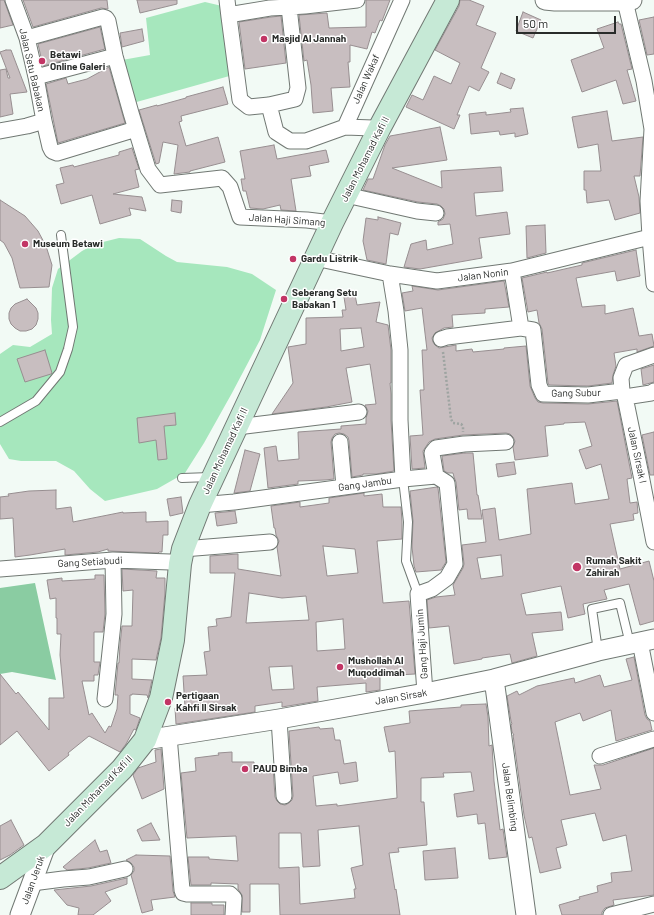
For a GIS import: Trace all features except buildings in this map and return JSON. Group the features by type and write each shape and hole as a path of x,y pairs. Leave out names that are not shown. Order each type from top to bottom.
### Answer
{"main road":[{"name":"Jalan Mohamad Kafi II","path":"0,878 46,845 122,769 145,740 161,698 173,640 182,557 200,505 315,258 320,222 346,195 376,128 448,0"}],"street":[{"name":"Jalan Setu Babakan","path":"0,131 44,121 27,38 13,0"},
{"path":"227,0 240,100 249,107 269,105 295,99 298,88 289,7"},
{"path":"230,17 234,14 270,8 305,6 357,0"},
{"name":"Jalan Wakaf","path":"348,127 402,0"},
{"path":"545,0 628,0 653,129 650,237 654,284"},
{"name":"Jalan Haji Simang","path":"27,38 104,17 108,21 115,56 148,169 160,185 222,178 230,187 240,217 320,222"},
{"path":"36,77 115,56"},
{"path":"269,105 276,132 290,141 306,141 348,127 376,128"},
{"path":"44,121 50,147 52,151 57,153 136,129"},
{"path":"346,195 418,211 436,213"},
{"name":"Jalan Nonin","path":"315,258 390,274 436,281 512,271 650,237"},
{"path":"441,339 522,328 512,271"},
{"path":"390,274 400,350 400,420 403,479"},
{"name":"Gang Subur","path":"522,328 533,330 539,386 543,394 623,394"},
{"name":"Jalan Sirsak I","path":"654,356 626,364 621,378 623,394 648,474 654,539"},
{"path":"623,394 651,393 654,391"},
{"path":"236,426 359,412"},
{"path":"340,442 344,486"},
{"path":"418,594 432,589 447,578 455,564 447,483 436,476 432,453 436,448 464,444 506,442"},
{"name":"Gang Jambu","path":"200,505 234,502 344,486 436,476"},
{"name":"Gang Setiabudi","path":"0,569 113,560 170,562 182,557 270,542"},
{"path":"105,699 114,614 113,560"},
{"name":"Gang Haji Jumin","path":"418,594 425,693"},
{"path":"641,641 654,713"},
{"name":"Jalan Sirsak","path":"145,740 279,719 425,693 494,679 641,641"},
{"name":"Jalan Belimbing","path":"494,679 526,915"},
{"path":"279,719 284,796"},
{"path":"169,736 183,893 230,894 234,898 233,915"},
{"path":"600,756 654,739"},
{"name":"Jalan Jeruk","path":"20,915 46,845"},
{"path":"32,883 89,877 125,869"},
{"path":"611,915 654,904"}],"lane":[{"path":"0,422 36,401 60,372 68,349 73,326 61,235"},
{"path":"182,478 213,477"},
{"path":"403,479 408,522 406,561 418,594"},
{"path":"598,651 592,609 620,603 641,641"}],"path":[{"path":"441,339 451,419 453,423 461,424 463,426 464,444"}],"green space":[{"path":"205,2 222,6 233,75 133,103 122,60 150,55 146,18"},
{"path":"119,238 140,239 177,262 227,267 252,274 276,290 260,340 204,443 185,473 157,489 105,501 90,489 74,471 56,461 21,461 9,459 0,444 0,354 13,345 30,347 52,334 52,288 58,269 82,251 95,244"},
{"path":"35,583 56,680 12,672 0,674 0,588"}],"place":[{"name":"Masjid Al Jannah","path":"264,39"},
{"name":"Betawi Online Galeri","path":"42,61"},
{"name":"Museum Betawi","path":"25,244"},
{"name":"Gardu Listrik","path":"293,259"},
{"name":"Seberang Setu Babakan 1","path":"284,299"},
{"name":"Rumah Sakit Zahirah","path":"577,567"},
{"name":"Mushollah Al Muqoddimah","path":"340,667"},
{"name":"Pertigaan Kahfi II Sirsak","path":"168,702"},
{"name":"PAUD Bimba","path":"245,769"}]}
